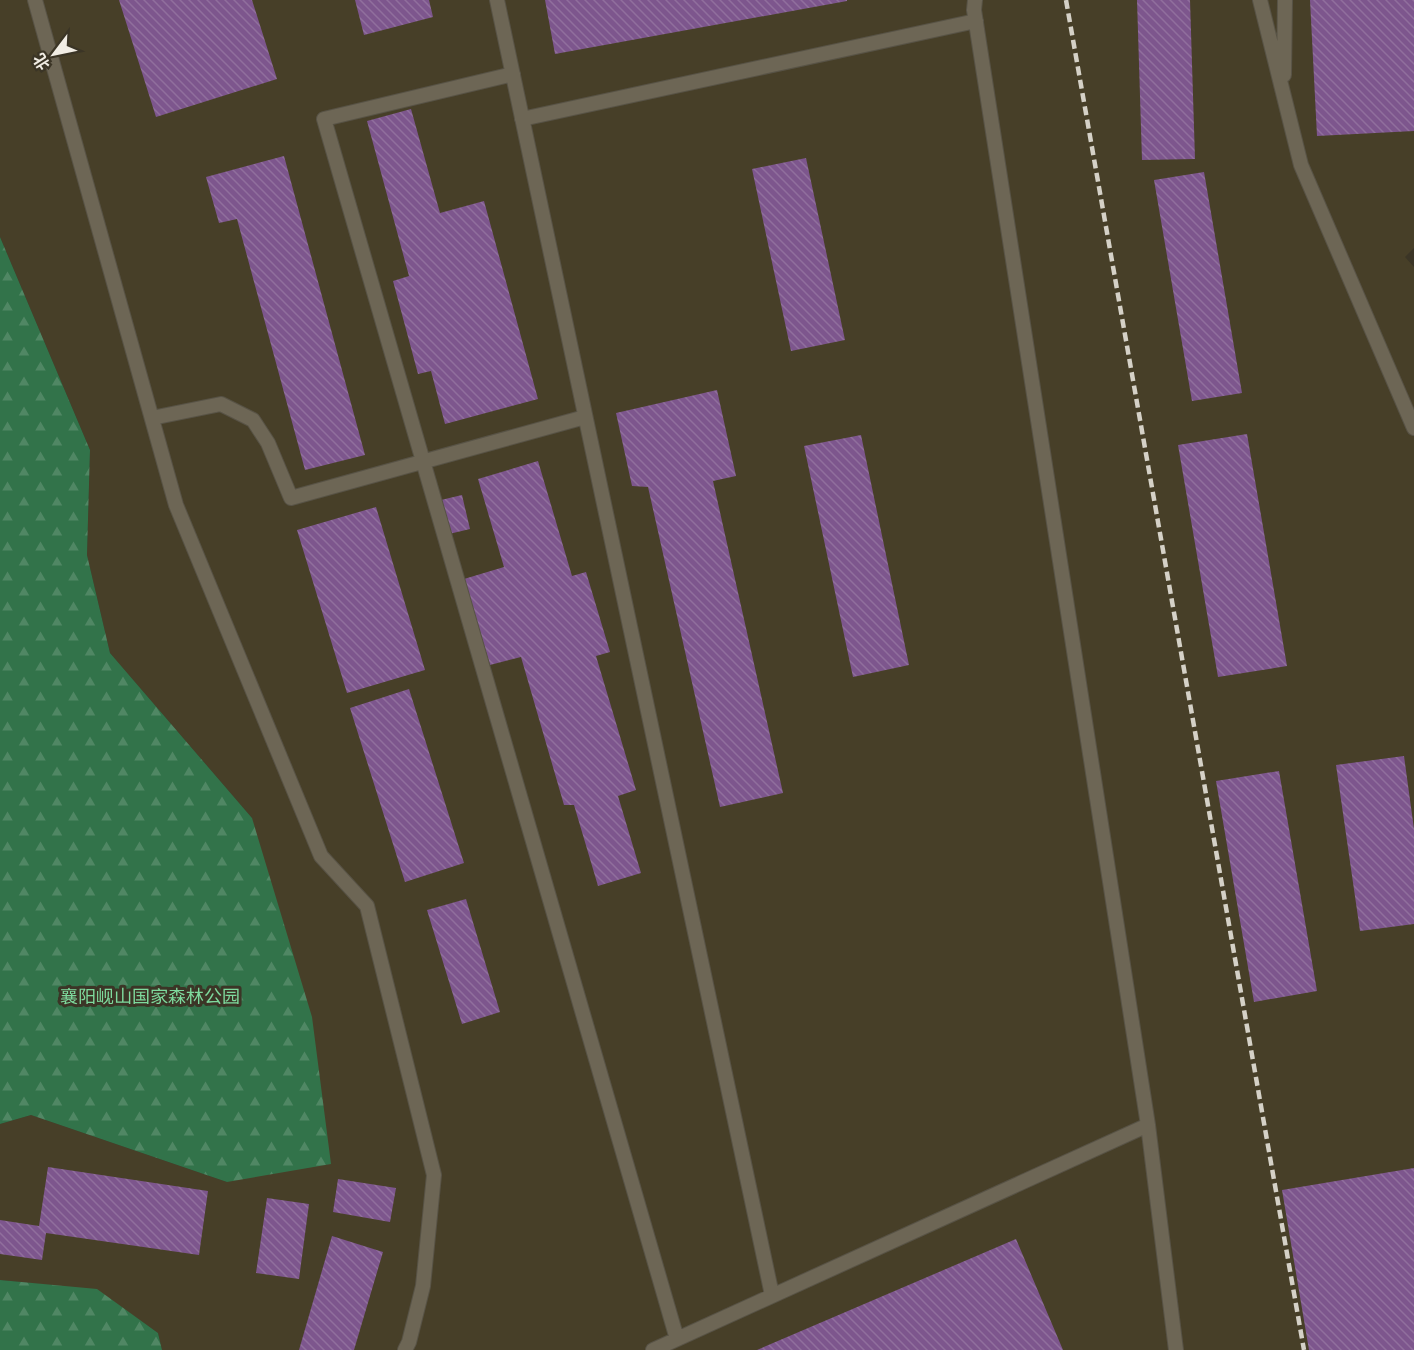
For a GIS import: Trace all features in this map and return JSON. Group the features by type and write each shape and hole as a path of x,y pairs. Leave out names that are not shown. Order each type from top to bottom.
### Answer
{"lane":[{"path":"35,0 176,505 321,856 367,906 434,1175 423,1286 405,1350"},
{"path":"497,0 772,1296"},
{"path":"975,0 976,21 1148,1125 1176,1350"},
{"path":"1260,0 1301,165 1414,428"},
{"path":"1284,95 1285,0"},
{"path":"522,119 976,21"},
{"path":"513,74 324,119 677,1339"},
{"path":"152,418 221,404 253,420 268,443 291,498 585,417"},
{"path":"652,1350 1148,1125"}],"shaded area":[{"path":"0,0 1414,0 1414,248 1405,257 1414,267 1414,1350 162,1350 158,1333 97,1290 0,1280 0,1124 31,1115 227,1182 252,818 110,653 87,555 90,450 0,237"}],"green space":[{"name":"襄阳岘山国家森林公园","path":"0,237 90,450 87,555 110,653 252,818 312,1017 331,1164 227,1182 31,1115 0,1124"},
{"path":"0,1280 97,1289 158,1333 162,1350 0,1350"}],"building":[{"path":"119,0 252,0 277,79 156,117"},
{"path":"355,0 429,0 433,17 364,35"},
{"path":"545,0 847,0 847,1 555,54"},
{"path":"1137,0 1190,0 1195,159 1142,160"},
{"path":"1310,0 1414,0 1414,131 1317,136"},
{"path":"411,109 440,213 484,201 538,399 445,424 431,371 418,374 393,281 409,276 367,121"},
{"path":"284,156 365,455 305,470 237,219 219,223 206,177"},
{"path":"806,158 845,340 791,351 752,169"},
{"path":"1204,172 1242,393 1192,401 1154,180"},
{"path":"717,390 736,476 713,481 783,793 720,807 648,487 632,486 616,413"},
{"path":"1247,434 1287,666 1218,677 1178,445"},
{"path":"861,435 909,665 853,677 804,446"},
{"path":"538,461 572,576 586,572 610,652 596,656 636,790 618,796 641,873 598,886 574,805 564,805 521,657 490,665 464,579 504,567 478,479"},
{"path":"462,495 470,529 449,534 441,500"},
{"path":"376,507 425,670 347,693 297,530"},
{"path":"409,689 464,863 405,882 350,708"},
{"path":"1404,756 1414,829 1414,924 1360,931 1336,765"},
{"path":"1279,771 1317,991 1254,1002 1216,781"},
{"path":"466,899 500,1012 462,1024 427,910"},
{"path":"48,1167 208,1191 199,1255 46,1233 42,1260 0,1254 0,1220 39,1226"},
{"path":"1414,1168 1414,1350 1309,1350 1282,1190"},
{"path":"338,1179 396,1188 390,1222 333,1212"},
{"path":"267,1198 309,1204 299,1279 256,1273"},
{"path":"332,1236 383,1252 354,1350 299,1350"},
{"path":"1016,1239 1063,1350 757,1350"}],"railway":[{"path":"1066,0 1304,1350"}]}
